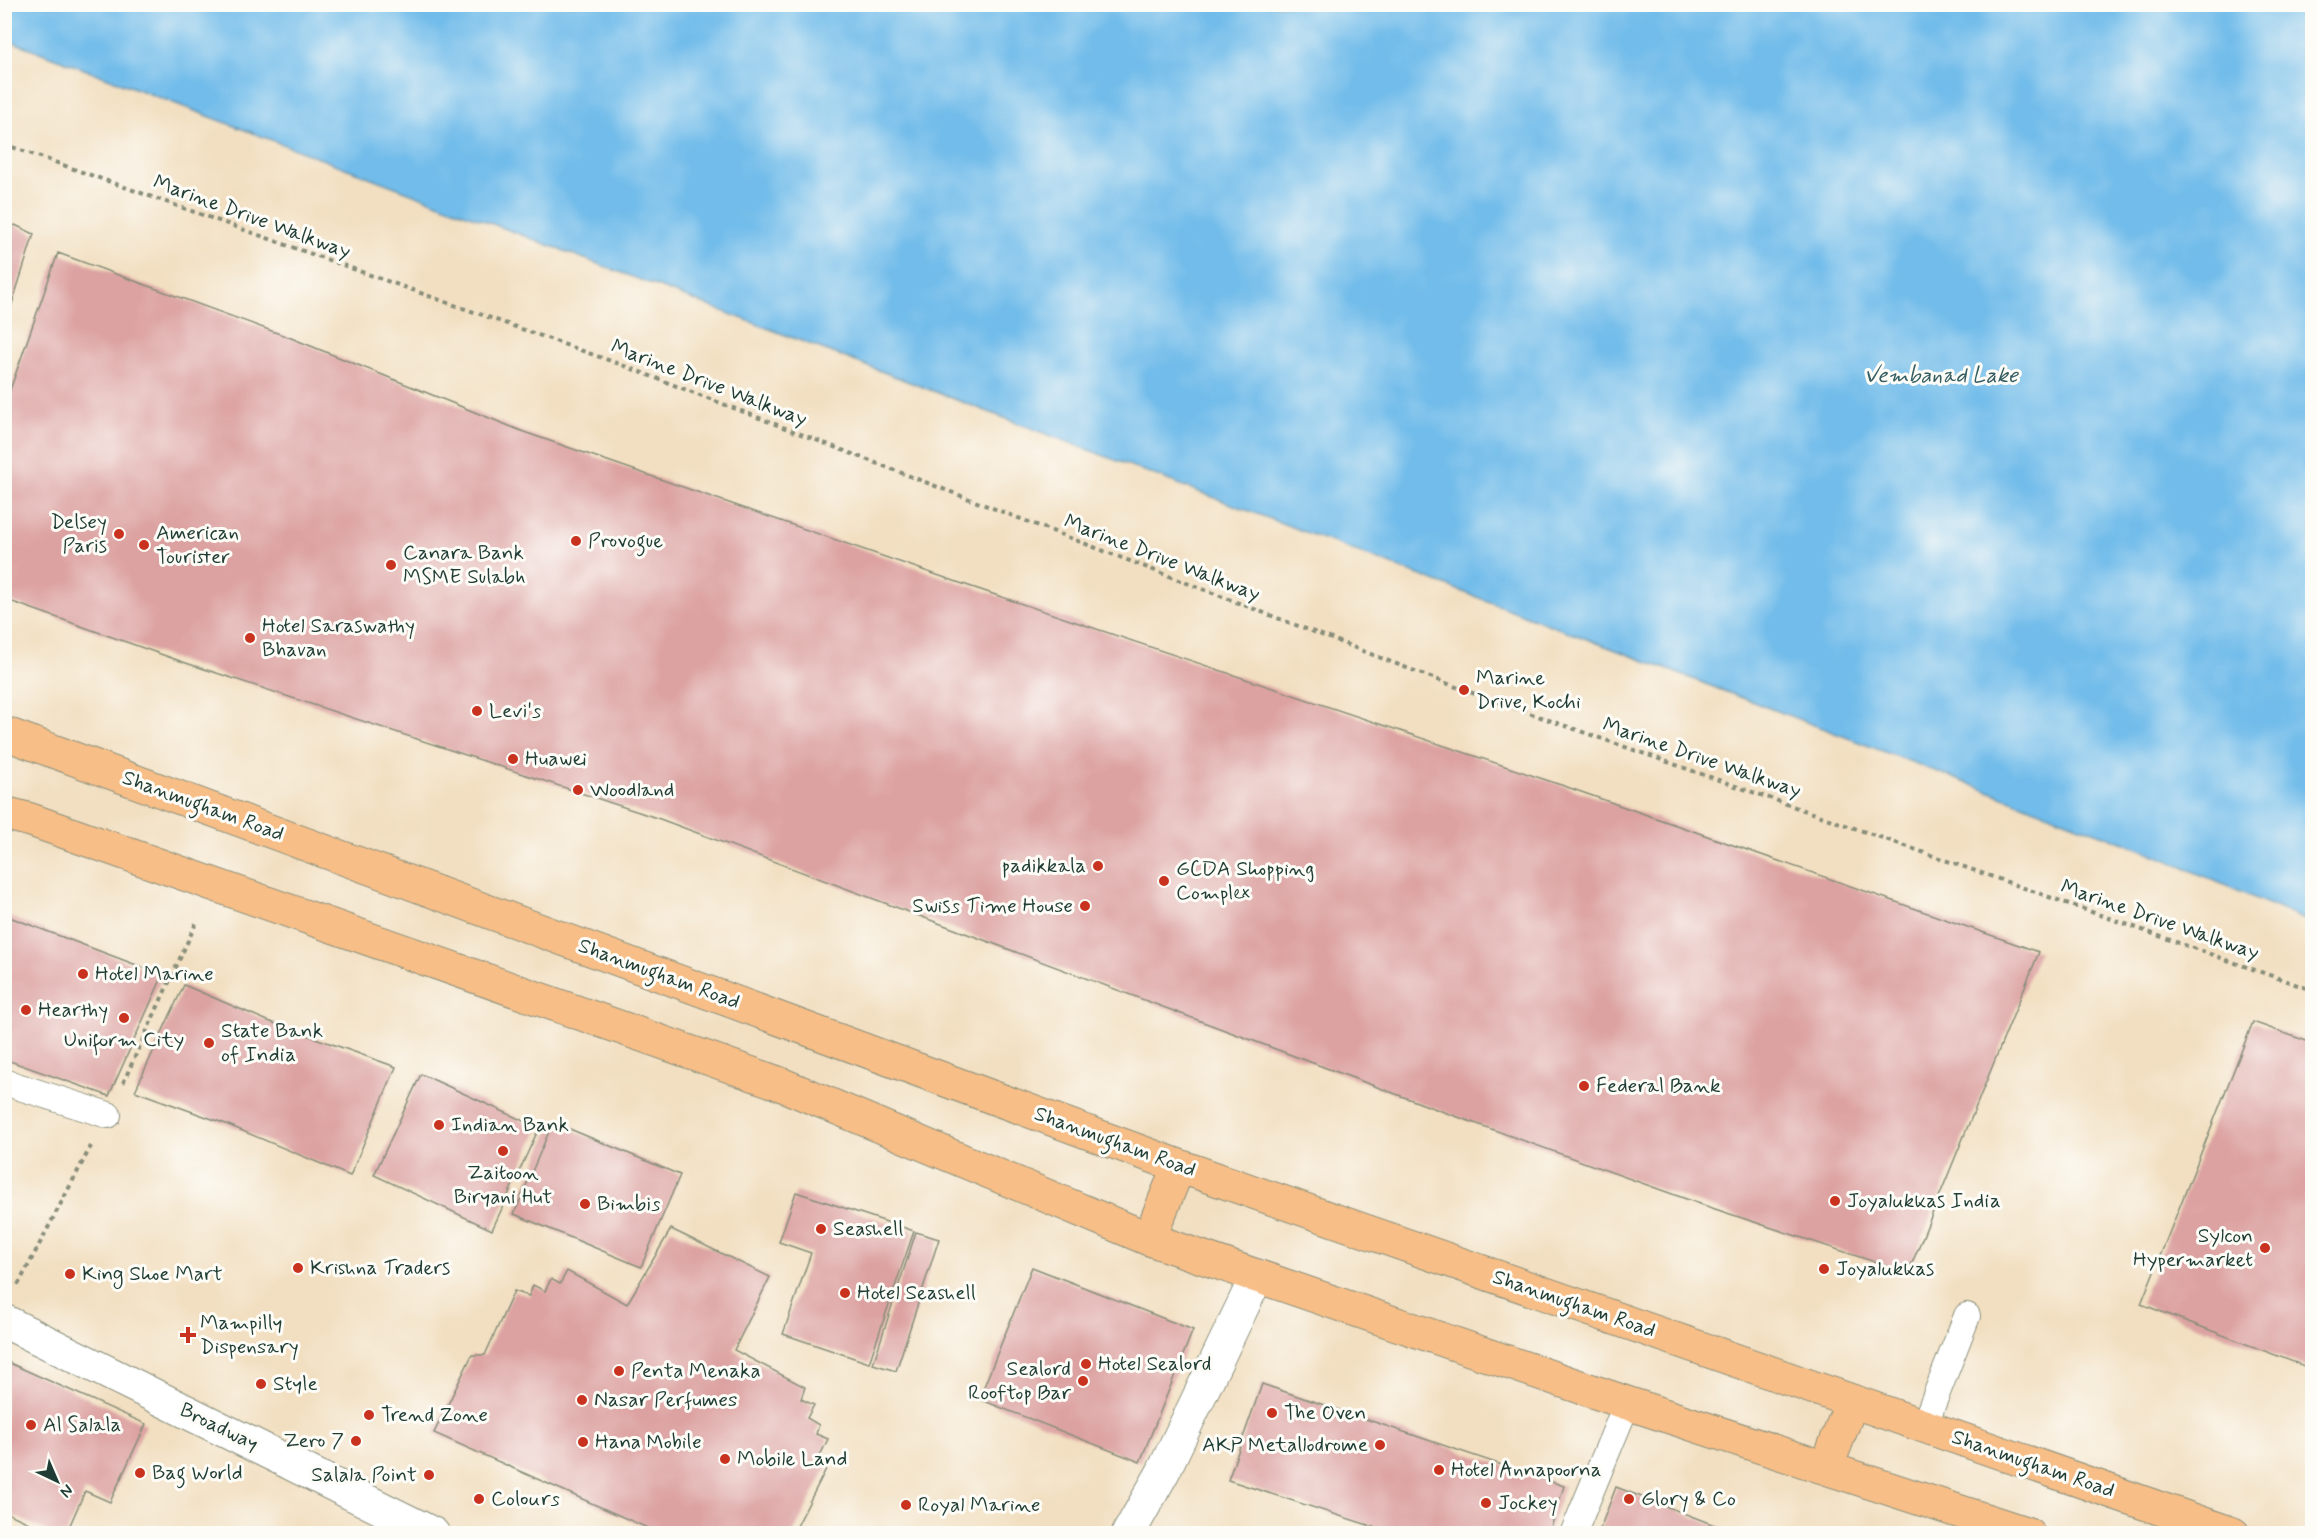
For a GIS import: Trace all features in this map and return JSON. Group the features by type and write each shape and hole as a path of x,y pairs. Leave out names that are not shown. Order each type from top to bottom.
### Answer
{"main road":[{"name":"Shanmugham Road","path":"4,733 1179,1166 2233,1533"},
{"path":"4,813 31,820 778,1083 1149,1239 1626,1403 1827,1466 2028,1533"},
{"path":"1149,1239 1179,1166"},
{"path":"1827,1466 1852,1401"}],"street":[{"path":"1128,1533 1163,1472 1257,1276"},
{"name":"Broadway","path":"4,1321 433,1533"}],"lane":[{"path":"4,1082 108,1115"},
{"path":"1924,1426 1967,1316"},
{"path":"1573,1533 1626,1403"}],"path":[{"name":"Marine Drive Walkway","path":"4,144 622,365 1464,690 2313,990"}],"water":[{"name":"Vembanad Lake","path":"4,5 2312,5 2312,923 2146,851 5,39"}],"building":[{"path":"15,225 34,234 5,326 4,233"},
{"path":"58,253 291,338 524,432 963,584 1567,787 2039,952 1908,1273 1703,1205 1444,1112 660,819 183,662 4,599 4,407"},
{"path":"4,915 163,975 109,1096 4,1059"},
{"path":"184,985 268,1021 396,1067 350,1176 226,1124 135,1091"},
{"path":"2253,1022 2312,1043 2312,1369 2141,1304"},
{"path":"421,1074 539,1128 492,1230 374,1175"},
{"path":"553,1122 680,1175 641,1267 514,1214"},
{"name":"Hotel Seashell","path":"796,1192 914,1231 869,1363 783,1334 811,1253 779,1242"},
{"name":"Penta Menaka","path":"671,1229 770,1277 734,1350 805,1387 801,1399 814,1405 807,1418 819,1425 816,1434 828,1439 818,1460 828,1465 793,1534 661,1534 434,1433 472,1355 485,1355 514,1291 529,1296 533,1285 545,1291 551,1279 560,1284 567,1271 627,1304"},
{"path":"916,1232 939,1239 896,1371 873,1364"},
{"name":"Hotel Sealord","path":"1032,1267 1193,1330 1140,1462 979,1399"},
{"path":"5,1361 146,1424 110,1502 85,1491 66,1534 53,1534 5,1512"},
{"path":"1262,1384 1564,1486 1549,1534 1396,1534 1228,1480"},
{"name":"Glory & Co","path":"1616,1487 1735,1533 1735,1534 1598,1534"}],"place":[{"name":"Delsey Paris","path":"119,534"},
{"name":"Provogue","path":"576,541"},
{"name":"American Tourister","path":"144,545"},
{"name":"Canara Bank MSME Sulabh","path":"391,565"},
{"name":"Hotel Saraswathy Bhavan","path":"250,638"},
{"name":"Marine Drive, Kochi","path":"1464,690"},
{"name":"Levi's","path":"477,711"},
{"name":"Huawei","path":"513,759"},
{"name":"Woodland","path":"578,790"},
{"name":"padikkala","path":"1098,866"},
{"name":"GCDA Shopping Complex","path":"1164,881"},
{"name":"Swiss Time House","path":"1085,906"},
{"name":"Hotel Marine","path":"83,974"},
{"name":"Hearthy","path":"26,1010"},
{"name":"Uniform City","path":"124,1018"},
{"name":"State Bank of India","path":"209,1043"},
{"name":"Federal Bank","path":"1584,1086"},
{"name":"Indian Bank","path":"439,1125"},
{"name":"Zaitoon Biryani Hut","path":"503,1151"},
{"name":"Joyalukkas India","path":"1835,1201"},
{"name":"Bimbis","path":"585,1204"},
{"name":"Seashell","path":"821,1229"},
{"name":"Sylcon Hypermarket","path":"2265,1248"},
{"name":"Krishna Traders","path":"298,1268"},
{"name":"Joyalukkas","path":"1824,1269"},
{"name":"King Shoe Mart","path":"70,1274"},
{"name":"Hotel Seashell","path":"845,1293"},
{"name":"Mampilly Dispensary","path":"188,1335"},
{"name":"Hotel Sealord","path":"1086,1364"},
{"name":"Penta Menaka","path":"619,1371"},
{"name":"Sealord Rooftop Bar","path":"1083,1381"},
{"name":"Style","path":"261,1384"},
{"name":"Nasar Perfumes","path":"582,1400"},
{"name":"The Oven","path":"1272,1413"},
{"name":"Trend Zone","path":"369,1415"},
{"name":"Al Salala","path":"31,1425"},
{"name":"Zero 7","path":"356,1441"},
{"name":"Hana Mobile","path":"583,1442"},
{"name":"AKP Metallodrome","path":"1380,1445"},
{"name":"Mobile Land","path":"725,1459"},
{"name":"Hotel Annapoorna","path":"1439,1470"},
{"name":"Bag World","path":"140,1473"},
{"name":"Salala Point","path":"429,1475"},
{"name":"Colours","path":"479,1499"},
{"name":"Glory & Co","path":"1629,1499"},
{"name":"Jockey","path":"1486,1503"},
{"name":"Royal Marine","path":"906,1505"}]}
